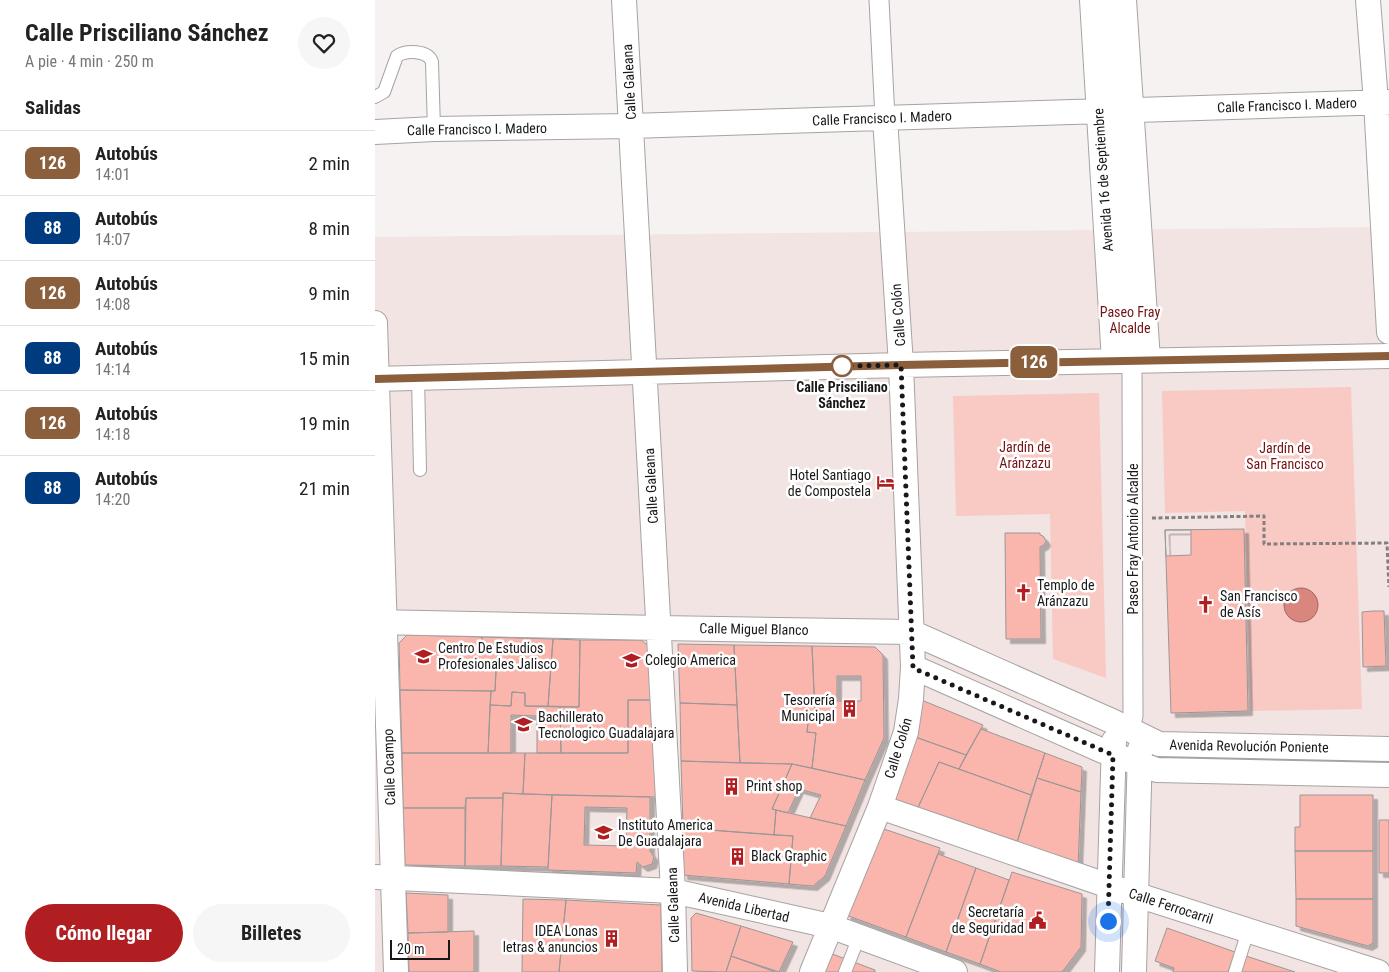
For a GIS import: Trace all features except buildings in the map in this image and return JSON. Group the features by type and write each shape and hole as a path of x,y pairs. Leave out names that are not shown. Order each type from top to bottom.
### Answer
{"street":[{"name":"Calle Galeana","path":"624,0 673,891 675,972"},
{"name":"Calle Colón","path":"812,972 879,807 905,732 911,700 913,668 901,365 879,0"},
{"name":"Avenida 16 de Septiembre","path":"1091,0 1115,110"},
{"name":"Avenida 16 de Septiembre","path":"1108,0 1131,360"},
{"name":"Avenida 16 de Septiembre","path":"1123,0 1115,110 1131,360"},
{"path":"1368,0 1383,102 1389,332"},
{"name":"Calle Francisco I. Madero","path":"375,132 434,129 631,126 1383,102"},
{"name":"Calle Ocampo","path":"375,323 384,877 397,972"},
{"path":"376,379 901,365 1389,356"},
{"name":"Paseo Fray Antonio Alcalde","path":"1129,725 1133,518 1131,360"},
{"name":"Calle Miguel Blanco","path":"380,622 911,632 1129,725"},
{"path":"913,668 1113,755"},
{"path":"1107,972 1113,755 1129,725"},
{"path":"1129,725 1139,764 1134,972"},
{"name":"Avenida Revolución Poniente","path":"1129,725 1159,744 1389,749"},
{"name":"Avenida Revolución Poniente","path":"1113,755 1157,770 1389,775"},
{"name":"Calle Ferrocarril","path":"879,807 1136,895 1378,972"},
{"name":"Avenida Libertad","path":"384,877 673,891 830,926 955,972"}],"lane":[{"path":"375,97 384,92 397,56 404,53 427,54 432,62 434,129"},
{"path":"418,378 420,470"},
{"path":"1235,972 1249,931"},
{"path":"845,972 859,937"}],"path":[{"path":"1133,518 1264,516 1264,544 1387,543 1389,587"}],"shaded area":[{"path":"1389,227 1389,972 375,972 375,237"},
{"path":"1301,588 1313,593 1318,605 1313,617 1301,622 1289,617 1284,605 1289,593"}],"green space":[{"name":"Jardín de San Francisco","path":"1351,387 1362,709 1251,711 1245,511 1165,513 1162,391"},
{"name":"Jardín de Aránzazu","path":"1099,393 1106,678 1053,659 1050,514 956,516 953,396"}],"bus line":[{"name":"126","path":"375,379 901,365 1389,356"}],"place":[{"name":"Calle Prisciliano Sánchez","path":"842,366"},
{"name":"Hotel Santiago de Compostela","path":"885,483"},
{"name":"Templo de Aránzazu","path":"1023,593"},
{"name":"San Francisco de Asís","path":"1206,604"},
{"name":"Centro De Estudios Profesionales Jalisco","path":"424,656"},
{"name":"Colegio America","path":"631,660"},
{"name":"Tesorería Municipal","path":"849,708"},
{"name":"Bachillerato Tecnologico Guadalajara","path":"524,725"},
{"name":"Print shop","path":"732,786"},
{"name":"Instituto America De Guadalajara","path":"604,833"},
{"name":"Black Graphic","path":"737,856"},
{"name":"Secretaría de Seguridad","path":"1038,920"},
{"name":"IDEA Lonas letras & anuncios","path":"612,939"}],"route":[{"path":"842,366 901,365 913,668 1113,755 1108,921"}],"park label":[{"name":"Paseo Fray Alcalde","path":"1130,320"}]}
